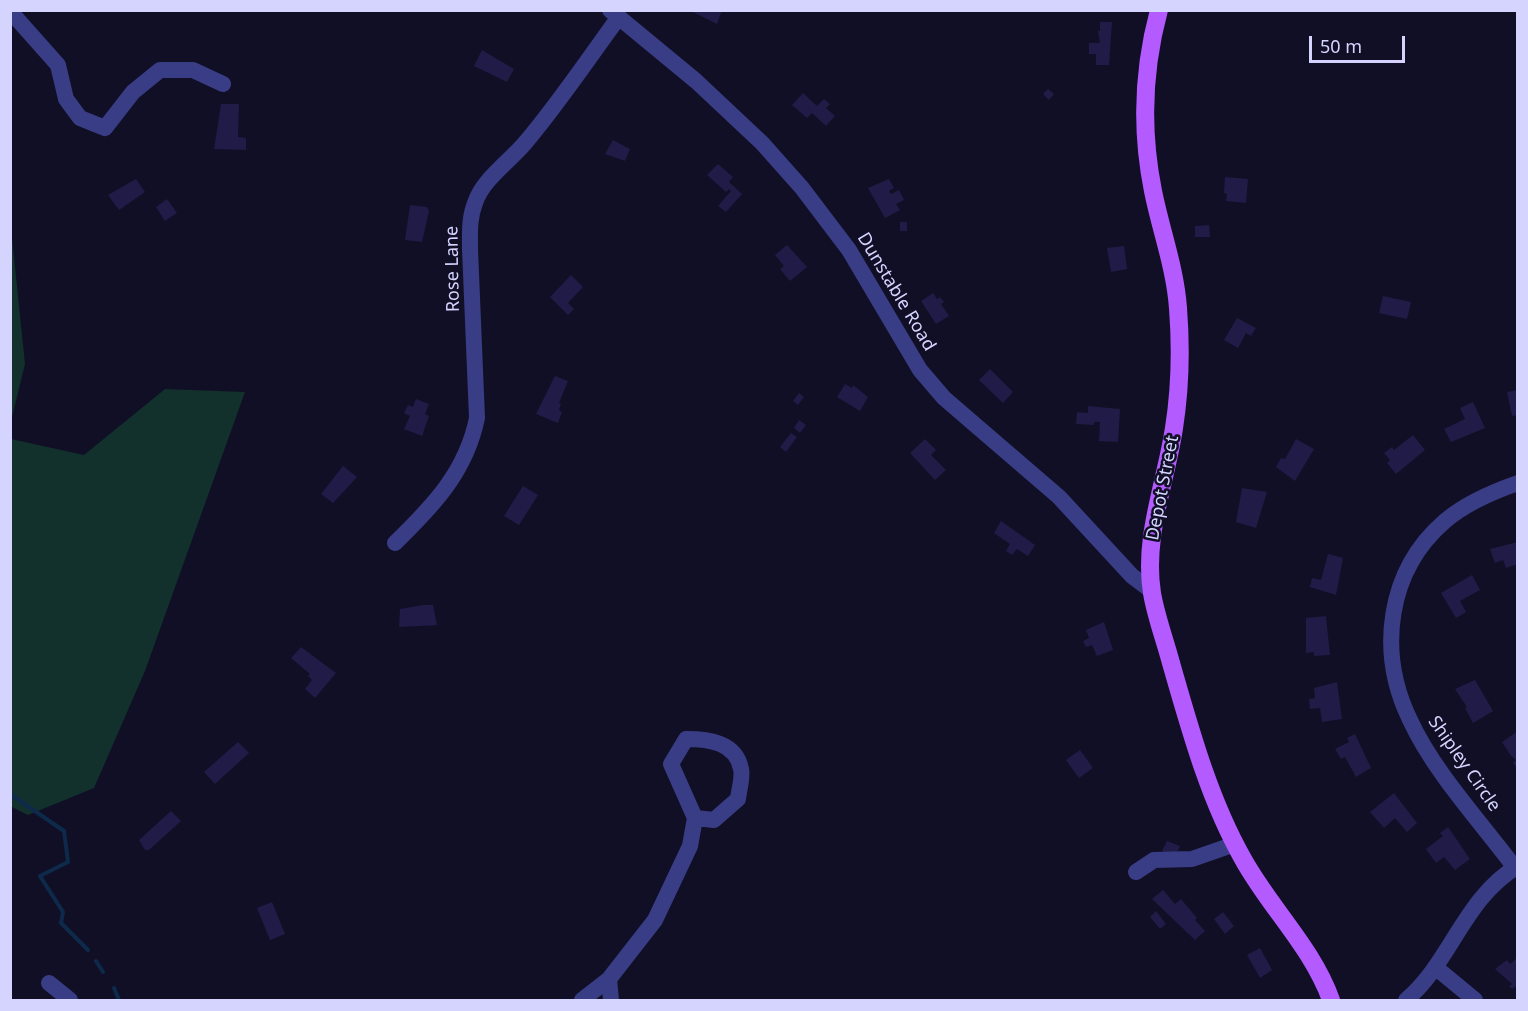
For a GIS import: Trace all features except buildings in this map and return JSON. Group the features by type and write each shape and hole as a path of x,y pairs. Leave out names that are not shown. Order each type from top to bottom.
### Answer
{"main road":[{"name":"Depot Street","path":"1159,10 1149,46 1147,155 1153,194 1175,273 1179,312 1178,381 1174,429 1154,522 1152,591 1200,755 1235,844 1243,860 1315,966 1331,1000"}],"street":[{"path":"10,11 58,65 66,99 80,118 105,128 133,93 160,70 193,70 223,84"},
{"name":"Dunstable Road","path":"614,14 696,81 762,143 802,188 849,250 920,370 944,398 1059,497 1132,576 1152,591"},
{"name":"Rose Lane","path":"395,543 429,510 454,480 471,443 477,418 470,249 471,221 475,202 484,186 525,143 574,81 614,14"},
{"name":"Shipley Circle","path":"1516,867 1424,747 1399,694 1390,647 1391,625 1400,586 1408,568 1430,536 1461,509 1518,483"},
{"path":"582,1000 609,979 655,920 690,846 695,818 671,764 686,739 713,739 729,749 741,769 738,799 714,820 695,818"},
{"path":"1136,872 1154,860 1192,859 1235,844"},
{"path":"1406,1000 1435,967 1473,907 1488,889 1516,867"},
{"path":"1435,967 1475,1000"},
{"path":"609,979 611,1000"},
{"path":"49,983 70,1000"}],"green space":[{"path":"11,228 25,364 10,421"},
{"path":"165,389 245,392 145,671 94,788 28,815 10,806 11,439 84,455"}],"waterway":[{"path":"10,794 64,831 68,862 40,876 63,912 61,923 88,950"},
{"path":"96,961 103,972"},
{"path":"114,988 119,1000"}]}
